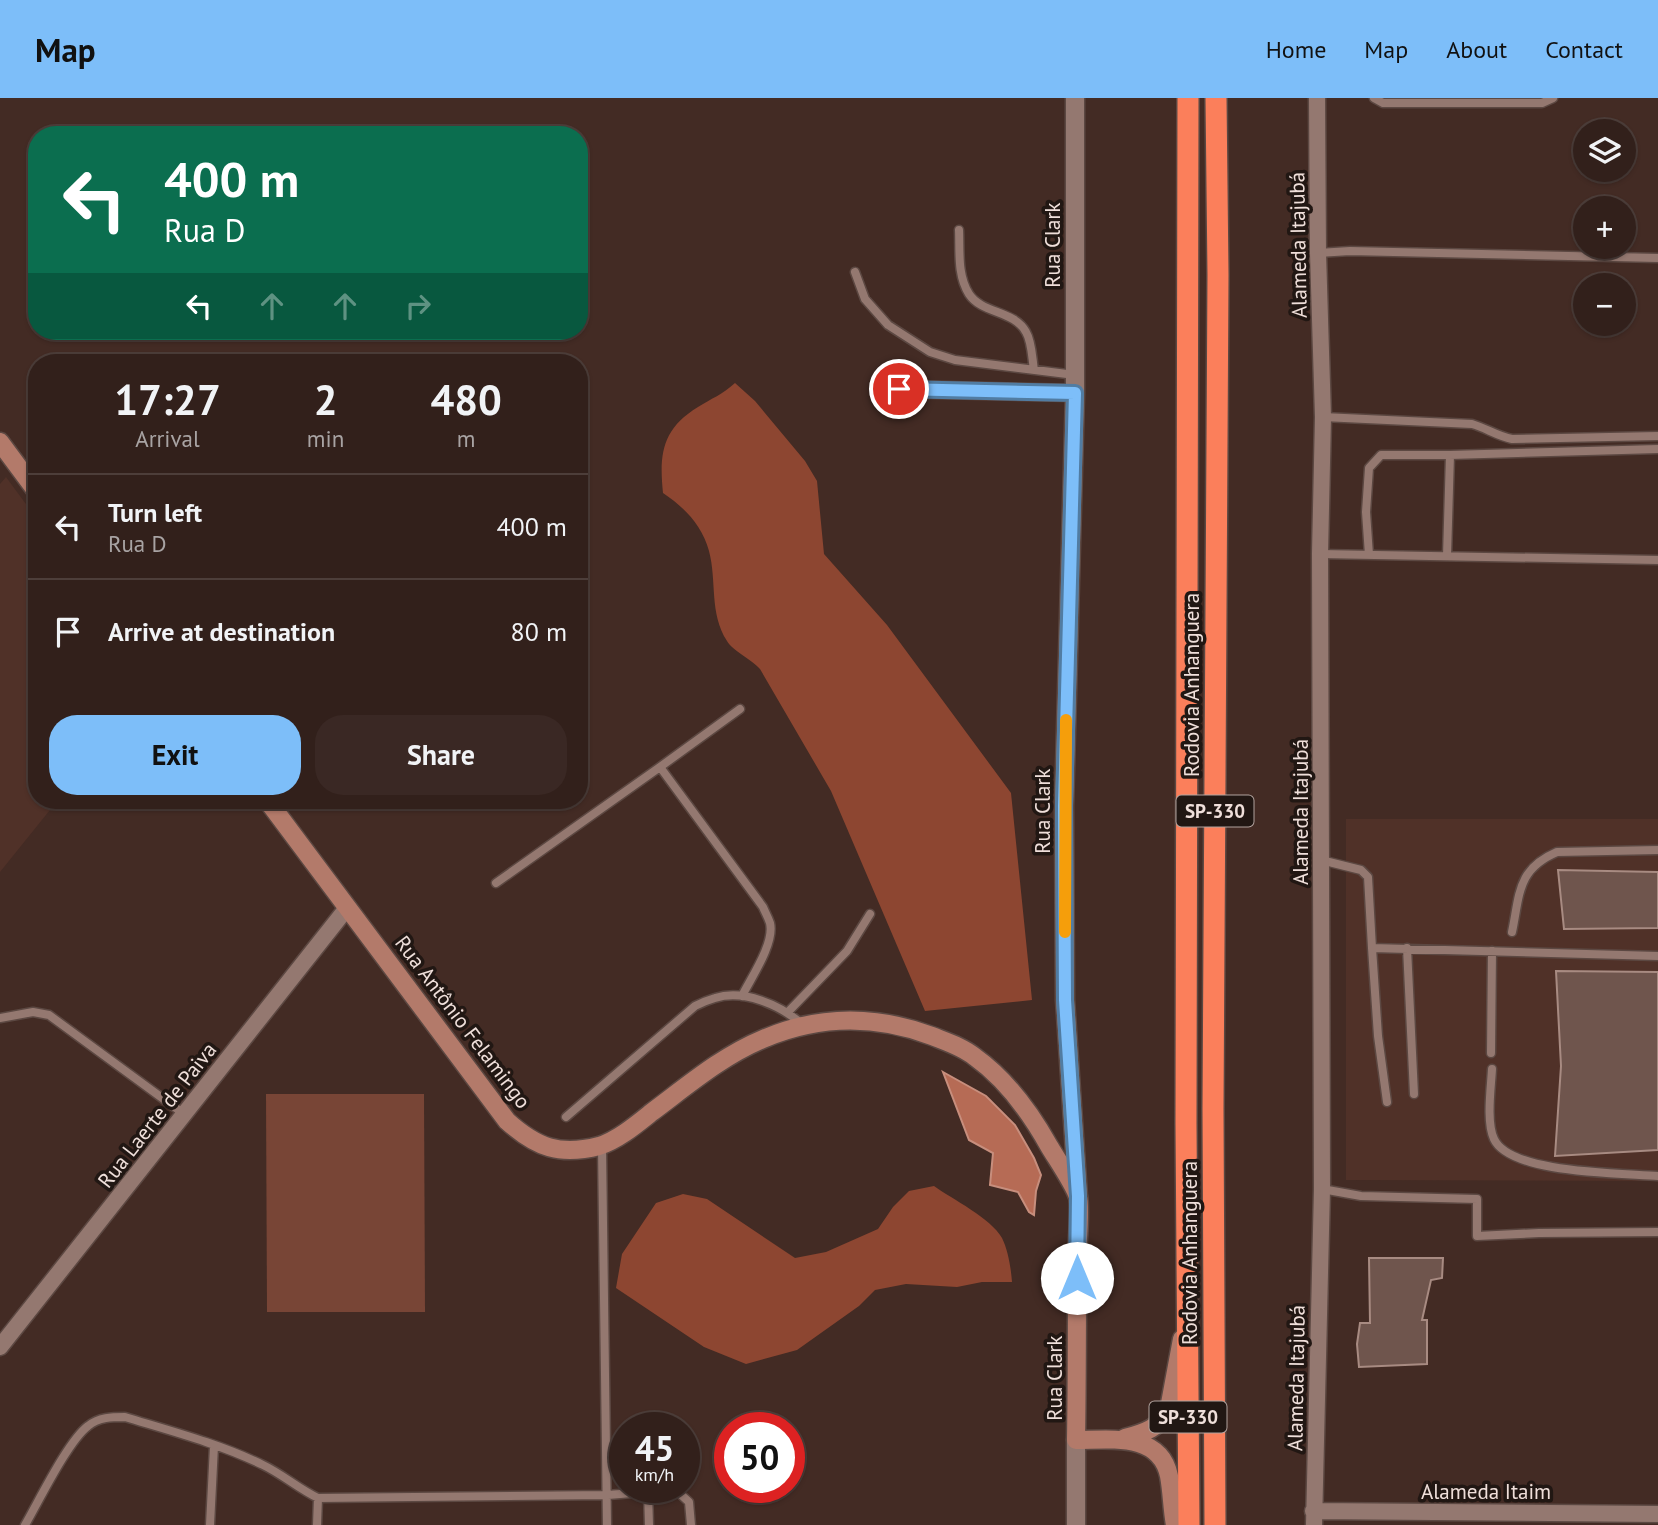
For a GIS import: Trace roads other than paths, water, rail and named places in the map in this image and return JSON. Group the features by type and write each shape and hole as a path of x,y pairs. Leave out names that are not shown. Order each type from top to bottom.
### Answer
{"highway":[{"name":"Rodovia Anhanguera","path":"1188,98 1189,1525"},
{"name":"Rodovia Anhanguera","path":"1214,1525 1213,1096 1218,289 1216,98"}],"main road":[{"path":"0,442 28,480"},
{"name":"Rua Antônio Felamingo","path":"274,809 507,1121 540,1145 558,1150 576,1150 602,1145 628,1130 730,1056 763,1039 804,1026 839,1019 878,1021 912,1028 975,1056 1024,1105 1078,1196"},
{"name":"Rua Clark","path":"1076,1440 1078,1196"},
{"path":"1115,1440 1143,1433 1164,1419 1188,1308"},
{"path":"1076,1440 1115,1440 1149,1446 1165,1463 1175,1525"}],"street":[{"name":"Rua Clark","path":"1075,98 1075,384 1064,806 1065,1000 1078,1196"},
{"name":"Alameda Itajubá","path":"1314,1518 1322,1189 1320,554 1323,417 1317,98"},
{"path":"899,389 1075,384"},
{"name":"Rua Laerte de Paiva","path":"0,1347 347,908"},
{"name":"Rua Clark","path":"1076,1440 1076,1525"},
{"name":"Alameda Itaim","path":"1314,1518 1658,1514"}],"lane":[{"path":"1374,98 1383,103 1542,103 1553,98"},
{"path":"959,230 961,273 968,292 976,303 1006,315 1025,330 1034,370"},
{"path":"1318,253 1364,251 1658,258"},
{"path":"855,272 865,299 888,325 930,352 955,360 1034,370 1075,384"},
{"path":"1323,417 1472,424 1512,439 1658,436"},
{"path":"1369,555 1366,512 1370,468 1381,454 1450,455 1658,449"},
{"path":"1447,556 1450,455"},
{"path":"1320,554 1658,560"},
{"path":"496,883 740,709"},
{"path":"660,767 763,907 771,924 771,935 765,951 742,996"},
{"path":"1512,932 1522,883 1530,868 1542,858 1557,852 1658,850"},
{"path":"1321,860 1361,870 1368,877 1378,1036 1387,1102"},
{"path":"788,1012 847,951 870,914"},
{"path":"1372,948 1658,956"},
{"path":"1407,948 1414,1094"},
{"path":"1491,1053 1492,951"},
{"path":"566,1117 695,1006 717,997 742,996 788,1012 804,1026"},
{"path":"0,1018 33,1012 49,1015 184,1114"},
{"path":"1492,1069 1491,1130 1500,1150 1511,1157 1560,1169 1658,1176"},
{"path":"602,1145 607,1525"},
{"path":"1322,1189 1361,1196 1477,1199 1477,1237 1539,1233 1658,1232"},
{"path":"25,1525 76,1439 88,1425 106,1417 125,1417 267,1466 318,1499 608,1495"},
{"path":"210,1525 214,1446"},
{"path":"317,1525 318,1499"},
{"path":"648,1503 649,1525"},
{"path":"689,1503 691,1525"}]}
